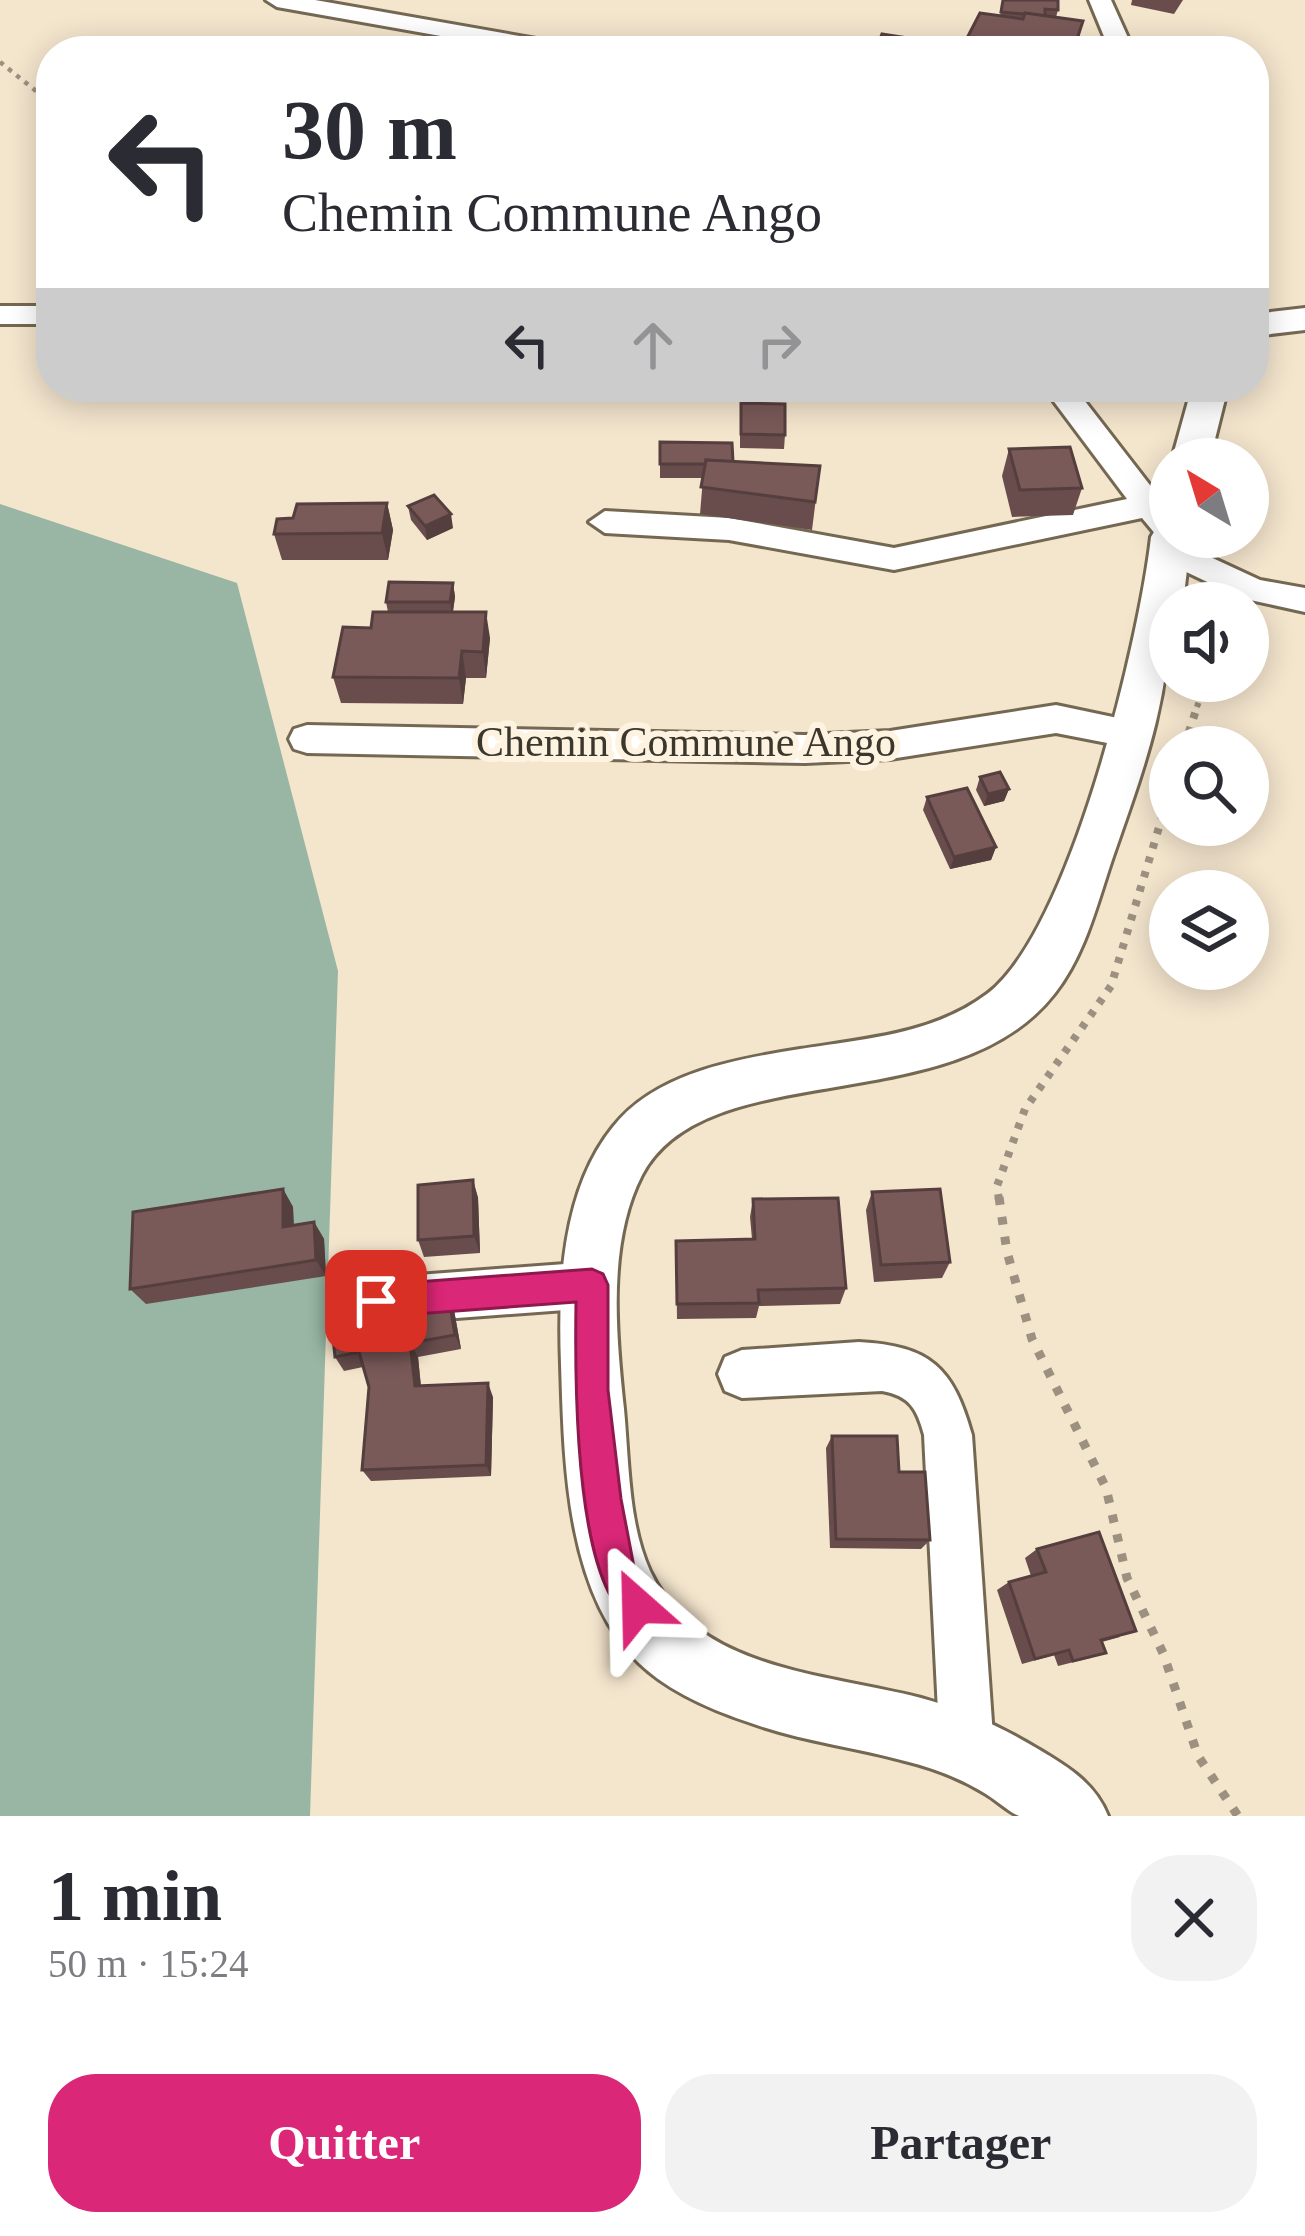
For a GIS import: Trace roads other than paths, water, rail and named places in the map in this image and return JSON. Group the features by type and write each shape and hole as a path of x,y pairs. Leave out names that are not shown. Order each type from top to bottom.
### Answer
{"street":[{"path":"277,0 480,36"},
{"path":"1100,0 1116,36"},
{"path":"0,315 36,315"},
{"path":"1269,323 1305,319"},
{"path":"1069,402 1149,510"},
{"path":"1197,438 1206,402"},
{"path":"604,522 729,529 893,559 1149,533"},
{"path":"1159,726 1164,558"},
{"path":"1204,558 1253,590 1305,600"},
{"name":"Chemin Commune Ango","path":"307,739 805,749 890,745 1056,719 1149,739"},
{"path":"1074,1816 933,1734 720,1682 659,1639 617,1573 592,1390 592,1285 601,1208 628,1146 654,1120 685,1103 756,1082 919,1052 963,1036 1006,1010 1037,979 1060,942 1149,761"},
{"path":"376,1301 592,1285"},
{"path":"742,1374 897,1367 921,1380 939,1402 948,1435 968,1751"}]}
